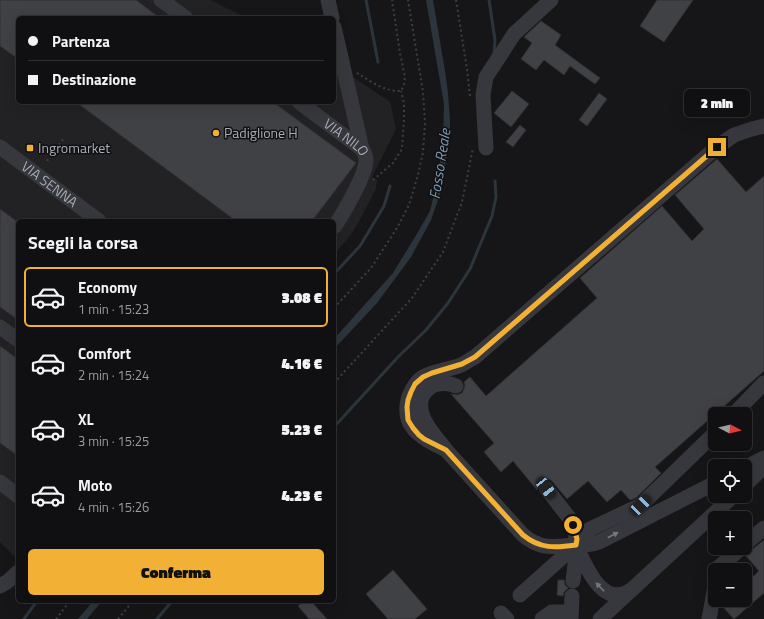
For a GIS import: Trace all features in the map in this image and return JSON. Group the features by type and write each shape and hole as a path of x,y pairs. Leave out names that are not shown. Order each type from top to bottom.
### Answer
{"street":[{"path":"162,0 183,16"},
{"path":"328,0 332,16"},
{"path":"480,147 483,95 486,77 514,34 551,0"},
{"path":"336,36 362,149"},
{"name":"VIA NILO","path":"302,104 362,149 365,155 366,159 363,174 342,216 336,224"},
{"path":"446,450 424,439 413,428 408,420 408,400 415,384 423,377 462,364 475,357 717,147 734,135 764,126"},
{"name":"VIA SENNA","path":"0,147 96,219"},
{"path":"0,327 16,339"},
{"path":"741,407 764,383"},
{"path":"456,386 450,384 434,385 426,390 421,400 421,409 424,421 446,450 523,535 528,539 546,547 591,545 708,487"},
{"path":"520,595 576,545 590,528 641,505 708,441"},
{"path":"752,464 764,458"},
{"path":"752,478 764,467"},
{"path":"0,482 16,494"},
{"path":"546,488 573,525 577,539 573,581"},
{"path":"715,503 718,510"},
{"path":"600,619 726,503"},
{"path":"752,538 764,528"},
{"path":"576,545 592,578 608,594 622,594 635,587"},
{"path":"724,563 733,555"},
{"path":"0,586 16,574"},
{"path":"542,619 552,612 571,615 572,596"},
{"path":"709,619 711,607"}],"path":[{"path":"370,182 393,163 402,150 404,103 401,91 404,85 405,77 392,0"},
{"path":"336,306 371,268 397,228 409,205 418,175 423,152 425,123 423,92 408,0"},
{"path":"456,0 467,69 470,100"},
{"path":"342,65 385,89 401,91"},
{"path":"47,161 64,138"},
{"path":"336,380 412,298 443,252 462,202 480,147"},
{"path":"0,229 10,216"},
{"path":"56,619 68,603"},
{"path":"118,619 131,603"}],"shaded area":[{"path":"0,0 210,0 243,16 16,16 16,104 336,104 336,65 390,102 396,129 372,177 377,180 376,189 350,236 336,253 336,219 16,219 16,558 0,542"}],"water":[{"name":"Fosso Reale","path":"426,0 433,0 445,71 450,120 450,135 440,194 431,220 411,257 377,303 336,347 336,337 393,273 430,211 437,182 443,143 444,104"},
{"path":"91,603 100,603 87,619 78,619"}],"building":[{"path":"0,0 136,0 157,16 16,16 16,58 0,46"},
{"path":"657,0 693,0 664,42 640,26"},
{"path":"541,21 561,35 555,45 600,78 595,84 570,66 564,75 544,60 536,70 521,59 532,43 524,37"},
{"path":"512,91 529,104 511,127 494,113"},
{"path":"599,93 607,99 587,126 579,120"},
{"name":"Padiglione H","path":"79,104 276,104 356,163 314,219 233,219"},
{"path":"520,125 526,130 513,147 506,142"},
{"path":"717,159 746,192 764,176 764,371 723,407 708,407 708,420 655,467 661,473 636,498 630,500 621,490 607,502 588,481 567,499 551,480 545,479 541,481 537,490 513,461 501,472 484,452 494,443 451,394 457,395 462,393 465,385 464,382 470,377 486,396 597,298 580,278 662,206 692,241 704,229 675,195"},
{"path":"0,209 16,221 16,319 0,307"},
{"path":"0,346 16,358 16,455 0,443"},
{"path":"764,540 764,593 752,603 752,578 759,571 746,556 752,555 752,550"},
{"path":"393,570 427,609 415,619 388,619 366,594"},
{"path":"558,580 564,580 565,585 568,588 564,592 563,596 557,595"},
{"path":"302,603 313,603 327,619 309,619 298,606"},
{"path":"723,607 748,607 734,619"}],"waterway":[{"path":"366,0 378,62"},
{"path":"489,0 495,40 494,54"},
{"path":"336,425 398,357 426,330 448,303 470,269 492,216 496,197 495,181"},
{"path":"336,272 360,246 384,206 390,186"},
{"path":"24,619 36,603"},
{"path":"157,619 170,603"}],"place":[{"name":"Padiglione H","path":"216,133"},
{"name":"Ingromarket","path":"30,148"}],"route":[{"path":"573,525 577,539 576,545 565,547 546,547 528,539 523,535 446,450 424,439 413,428 408,420 407,413 408,400 411,392 415,384 423,377 462,364 475,357 717,147"}]}
